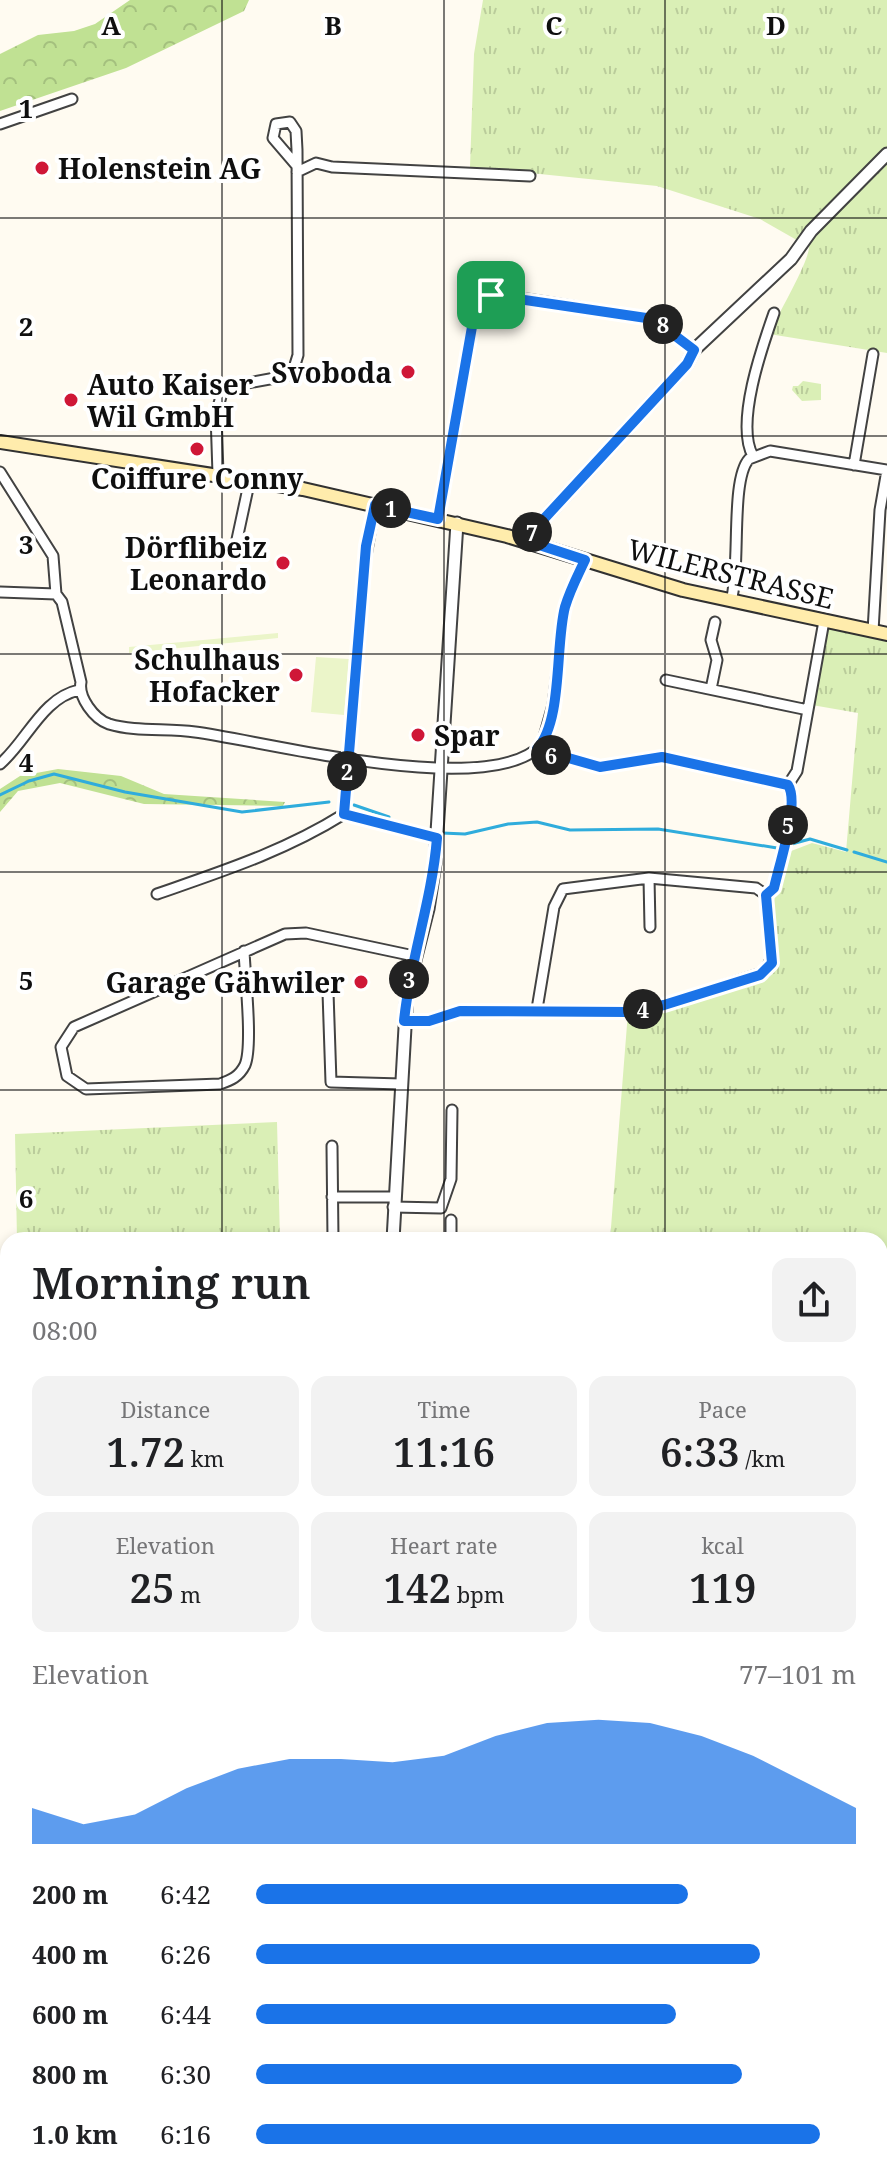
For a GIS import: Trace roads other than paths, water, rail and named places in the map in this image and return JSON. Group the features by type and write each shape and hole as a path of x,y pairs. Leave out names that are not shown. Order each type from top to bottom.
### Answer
{"main road":[{"name":"WILERSTRASSE","path":"0,442 250,479 375,505 527,541 731,601 887,634"}],"street":[{"path":"0,124 72,99"},
{"path":"527,541 530,534 687,364 694,350 791,259 811,231 887,154"},
{"path":"218,474 216,414 222,393 237,385 286,376 296,362 297,169 316,163 332,167 530,176"},
{"path":"438,519 475,310 481,299 491,295 646,318 664,324 694,350"},
{"path":"753,456 746,434 759,357 774,313"},
{"path":"854,465 873,354"},
{"path":"731,601 736,580 740,478 745,463 753,456 770,451 887,470 880,510 873,631"},
{"path":"0,472 53,556 56,594 62,602 71,636 81,682 79,690 90,710 110,724 195,732 348,760 442,768 502,764 537,749 600,767 662,757 788,785"},
{"path":"236,544 250,479"},
{"path":"344,814 364,567 375,505"},
{"path":"393,1232 404,1021 414,956 428,909 437,838 457,523"},
{"path":"537,749 551,714 565,606 585,560"},
{"path":"0,592 56,594"},
{"path":"788,785 796,775 824,621"},
{"path":"711,689 717,660 711,640 715,622"},
{"path":"666,680 808,710"},
{"path":"0,764 46,710 69,692 79,690"},
{"path":"766,895 774,888 793,800 788,785"},
{"path":"157,894 253,862 309,836 344,814 437,838"},
{"path":"404,1021 429,1021 460,1011 537,1009 600,1014 628,1012 664,1005 760,975 768,969 772,957 766,895 756,888 649,878 576,886 560,892 554,907 537,1009"},
{"path":"649,878 650,927"},
{"path":"244,951 248,1052 238,1075 220,1084 86,1089 67,1076 61,1047 74,1027 244,951 295,933 414,956"},
{"path":"328,992 331,1082 401,1084"},
{"path":"332,1197 441,1208 451,1179 452,1110"},
{"path":"332,1146 333,1232"},
{"path":"451,1220 451,1232"}],"waterway":[{"path":"0,795 29,781 54,774 125,792 242,812 329,802"},
{"path":"354,805 389,817"},
{"path":"442,833 465,834 508,824 537,822 570,830 658,829 777,848 810,839 847,850"},
{"path":"854,852 887,862"}],"place":[{"name":"Holenstein AG","path":"42,168"},
{"name":"Svoboda","path":"408,372"},
{"name":"Auto Kaiser Wil GmbH","path":"71,400"},
{"name":"Coiffure Conny","path":"197,449"},
{"name":"Dörflibeiz Leonardo","path":"283,563"},
{"name":"Schulhaus Hofacker","path":"296,675"},
{"name":"Spar","path":"418,735"},
{"name":"Garage Gähwiler","path":"361,982"}]}
